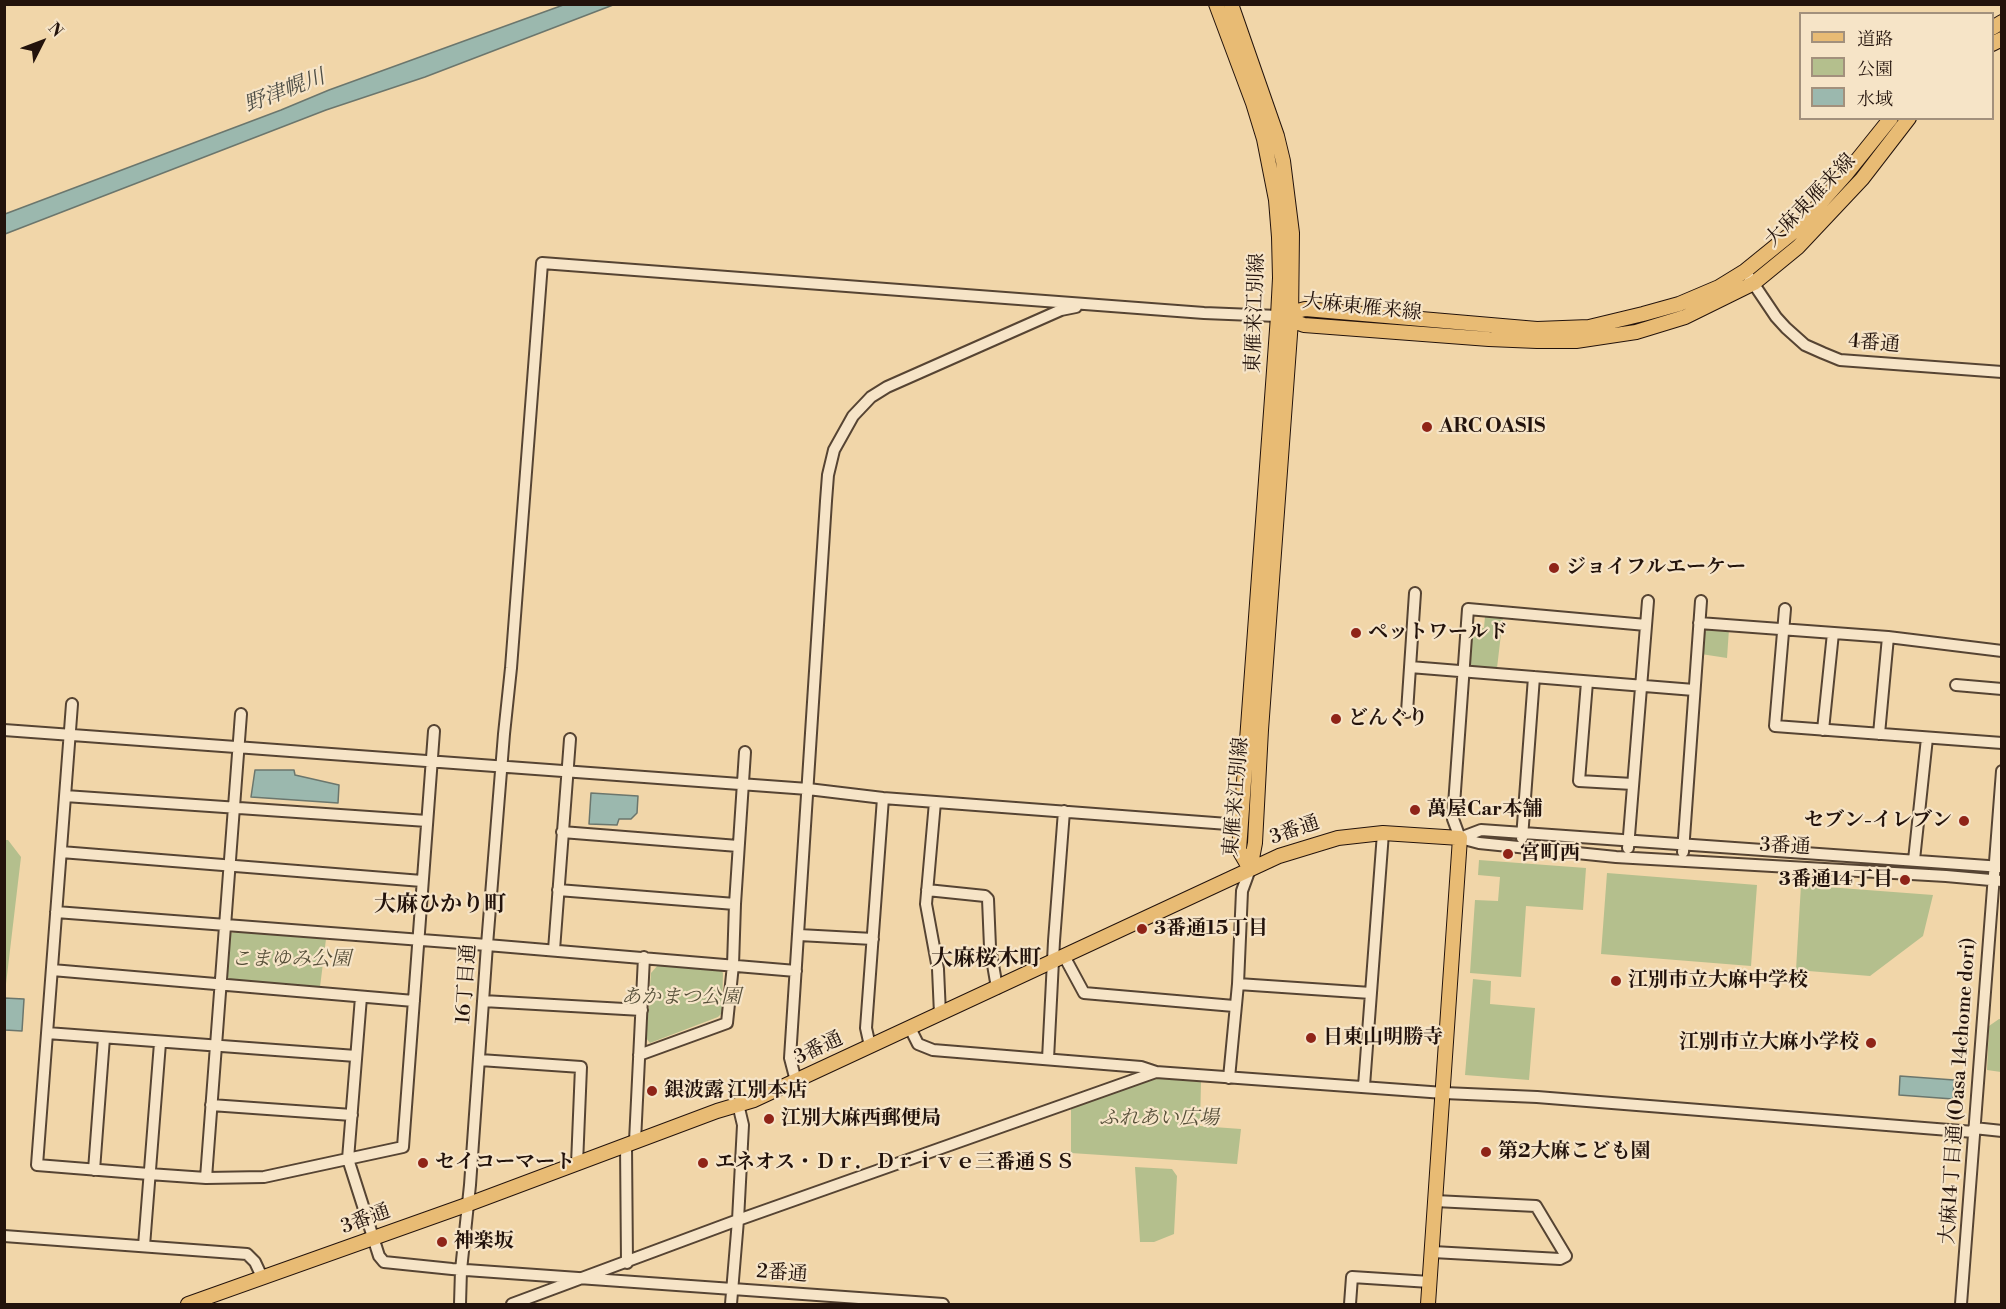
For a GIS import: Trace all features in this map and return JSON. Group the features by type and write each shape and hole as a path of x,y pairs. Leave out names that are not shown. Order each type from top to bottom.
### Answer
{"main road":[{"name":"東雁来江別線","path":"1216,4 1253,103 1269,164 1276,200 1287,316 1239,850 1250,869"},
{"name":"東雁来江別線","path":"1231,4 1278,136 1292,233 1255,843 1250,869"},
{"name":"大麻東雁来線","path":"1287,316 1305,309 1489,326 1537,329 1580,328 1643,315 1679,304 1719,287 1745,271 1798,228 1889,120"},
{"name":"大麻東雁来線","path":"1287,316 1304,325 1489,339 1576,341 1636,332 1685,316 1754,283 1798,247 1832,213 1862,179 1907,120"},
{"name":"3番通","path":"188,1305 754,1100 1250,869 1322,841 1383,833 1460,838"},
{"path":"1428,1305 1460,838"}],"street":[{"name":"16丁目通","path":"460,1305 461,1269 469,1204 487,945 542,263 1095,305"},
{"name":"4番通","path":"1745,271 1786,328 1805,345 1840,360 2001,372"},
{"path":"796,1081 790,1058 828,475 834,450 846,426 861,406 887,387 1061,310 1095,305 1287,316"},
{"path":"1407,712 1415,593"},
{"path":"1627,858 1648,601"},
{"path":"1682,861 1701,601"},
{"path":"1460,838 1453,819 1468,609 1646,625"},
{"path":"1785,609 1775,726 2001,743"},
{"path":"1699,623 1888,637 2001,651"},
{"path":"1823,729 1833,633"},
{"path":"1879,734 1888,637"},
{"path":"1410,667 1694,690"},
{"path":"1521,848 1534,677"},
{"path":"1587,682 1579,781 1633,784"},
{"path":"1956,685 2001,689"},
{"path":"72,704 38,1165 94,1170 207,1178 264,1177 403,1147 417,940 435,731"},
{"path":"207,1178 241,714"},
{"path":"4,730 808,789 883,798 1241,825"},
{"path":"1914,860 1927,738"},
{"path":"554,950 570,739"},
{"path":"639,1055 727,1023 733,965 745,752"},
{"name":"大麻14丁目通 (Oasa 14chome dori)","path":"1961,1305 1974,1130 1997,880 2001,771"},
{"path":"65,796 427,821"},
{"path":"870,1046 866,1028 883,798"},
{"path":"935,802 926,904 938,969 940,1014"},
{"path":"1048,1059 1059,959 1064,812"},
{"name":"3番通","path":"1460,838 1480,830 1997,866"},
{"path":"562,832 738,846"},
{"path":"1364,1086 1383,833"},
{"name":"3番通","path":"1460,838 1479,843 1627,858 1997,880"},
{"path":"61,852 422,881"},
{"path":"1228,1077 1238,984 1242,891 1250,869"},
{"path":"558,890 735,904"},
{"path":"927,890 985,896 988,899 990,947 997,988"},
{"path":"56,912 644,957 796,971"},
{"path":"799,934 873,939"},
{"path":"627,1263 631,1143 639,1055 644,957"},
{"path":"1059,959 1084,993 1234,1006"},
{"path":"52,970 414,1001"},
{"path":"1238,984 1371,993"},
{"path":"361,997 348,1159 384,1262 733,1290 731,1305"},
{"path":"483,1001 642,1010"},
{"path":"910,1028 918,1044 933,1050 1141,1067 1156,1072 2001,1131"},
{"path":"47,1033 356,1056"},
{"path":"94,1170 104,1038"},
{"path":"144,1246 160,1043"},
{"path":"480,1060 581,1067 577,1164"},
{"path":"517,1304 738,1220 1156,1072"},
{"name":"2番通","path":"738,1104 743,1125 733,1290 943,1305"},
{"path":"211,1105 352,1115"},
{"path":"1433,1252 1560,1259 1566,1256 1536,1206 1435,1201"},
{"path":"4,1236 247,1254 255,1262 262,1277"},
{"path":"1350,1305 1352,1277 1430,1282"}],"green space":[{"path":"1485,616 1503,617 1497,668 1469,667 1472,627 1484,628"},
{"path":"1710,628 1729,629 1727,658 1701,654 1704,633"},
{"path":"4,840 8,840 21,857 6,984 4,984"},
{"path":"1479,860 1586,868 1583,910 1526,906 1521,977 1470,973 1475,900 1498,901 1500,877 1478,875"},
{"path":"1607,873 1757,885 1751,966 1601,954"},
{"path":"1801,885 1933,895 1923,936 1870,976 1796,970"},
{"name":"こまゆみ公園","path":"230,933 326,939 320,987 229,979 225,973"},
{"name":"あかまつ公園","path":"658,965 719,967 723,973 722,1013 718,1017 650,1043 646,1038 651,973"},
{"path":"1473,979 1491,981 1490,1004 1535,1008 1529,1080 1465,1075"},
{"path":"2002,1019 2001,1072 1987,1070 1989,1026"},
{"name":"ふれあい広場","path":"1155,1077 1201,1082 1200,1126 1241,1129 1237,1164 1071,1153 1071,1109"},
{"path":"1135,1167 1172,1169 1177,1176 1174,1234 1154,1242 1140,1242"}],"water":[{"path":"566,4 613,5 425,77 326,110 5,234 5,214 329,90"},
{"path":"255,770 294,770 295,775 339,785 338,803 251,797"},
{"path":"591,793 638,796 637,813 631,819 619,819 617,825 589,824"},
{"path":"4,998 24,999 22,1031 5,1030"},
{"path":"1900,1076 1954,1080 1953,1099 1899,1095"}],"place":[{"name":"ARC OASIS","path":"1427,427"},
{"name":"ジョイフルエーケー","path":"1554,568"},
{"name":"ペットワールド","path":"1356,633"},
{"name":"どんぐり","path":"1336,719"},
{"name":"萬屋Car本舗","path":"1415,810"},
{"name":"セブン-イレブン","path":"1964,821"},
{"name":"宮町西","path":"1508,854"},
{"name":"3番通14丁目","path":"1905,880"},
{"name":"3番通15丁目","path":"1142,929"},
{"name":"江別市立大麻中学校","path":"1616,981"},
{"name":"日東山明勝寺","path":"1311,1038"},
{"name":"江別市立大麻小学校","path":"1871,1043"},
{"name":"銀波露 江別本店","path":"652,1091"},
{"name":"江別大麻西郵便局","path":"769,1119"},
{"name":"第2大麻こども園","path":"1486,1152"},
{"name":"セイコーマート","path":"423,1163"},
{"name":"エネオス・Ｄｒ．Ｄｒｉｖｅ三番通ＳＳ","path":"703,1163"},
{"name":"神楽坂","path":"442,1242"}],"district":[{"name":"大麻ひかり町","path":"440,906"},
{"name":"大麻桜木町","path":"986,960"}],"water label":[{"name":"野津幌川","path":"285,92"}]}
